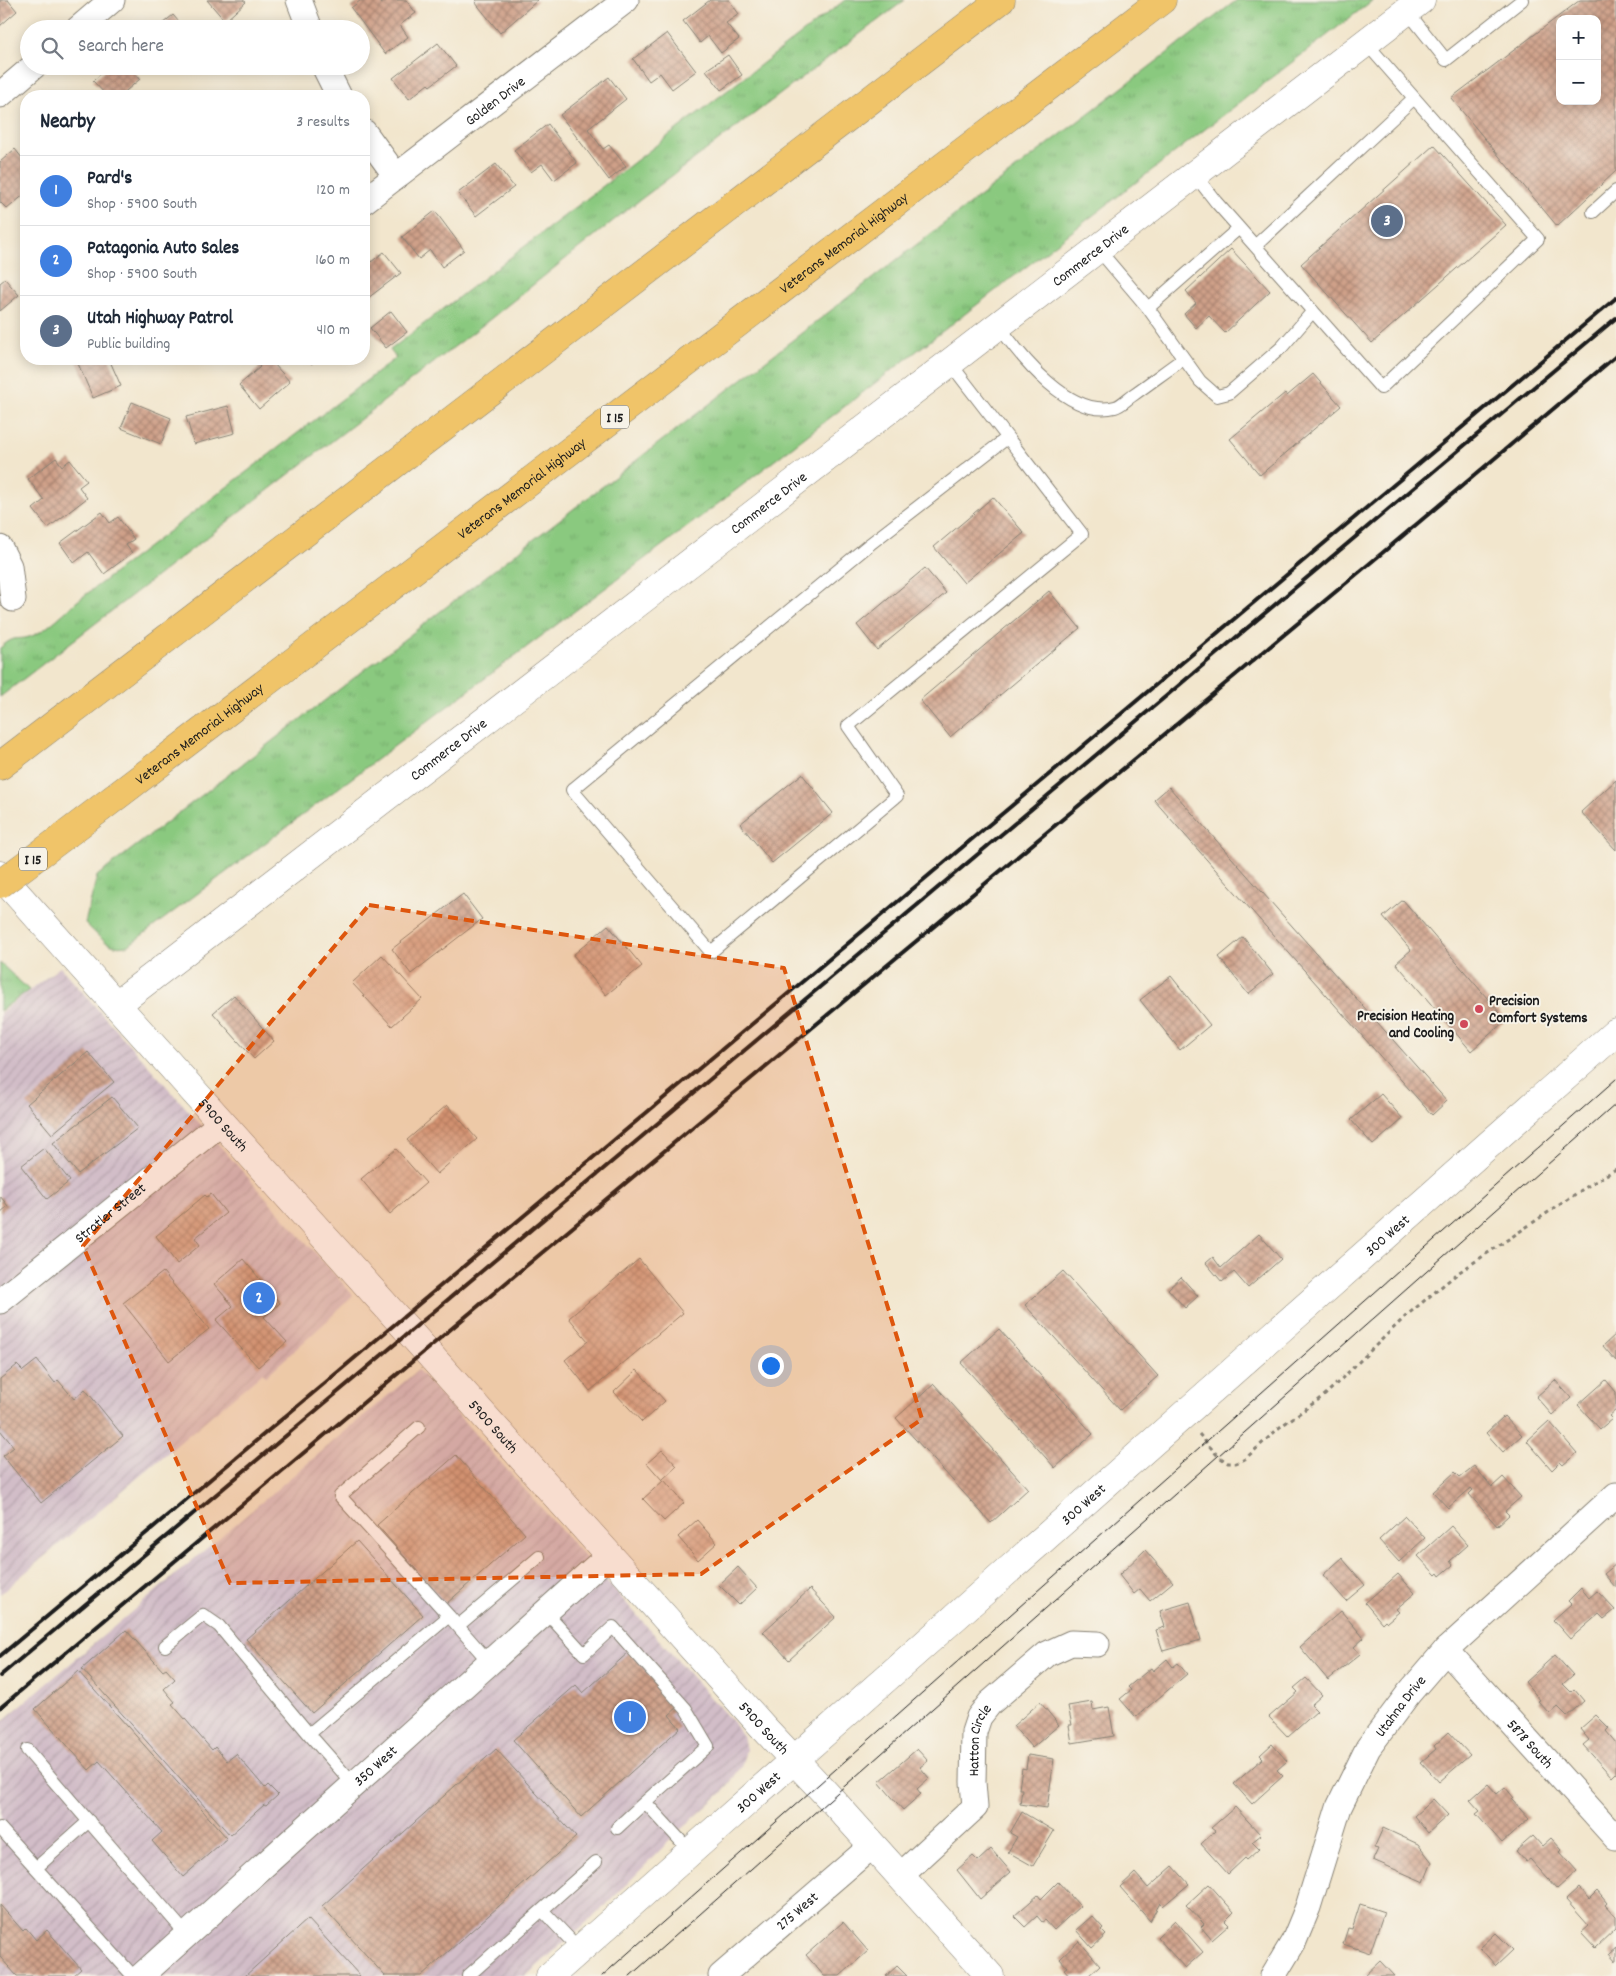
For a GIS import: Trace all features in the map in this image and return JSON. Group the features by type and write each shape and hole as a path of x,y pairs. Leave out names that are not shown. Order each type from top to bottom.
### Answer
{"highway":[{"path":"1,765 1002,0"},
{"name":"Veterans Memorial Highway","path":"0,884 1162,0"}],"street":[{"path":"89,20 112,0"},
{"path":"299,0 307,20"},
{"name":"Golden Drive","path":"370,196 611,4"},
{"name":"Commerce Drive","path":"117,1004 1414,6"},
{"path":"0,95 23,75"},
{"path":"328,75 336,90"},
{"path":"370,140 396,176"},
{"path":"0,548 9,566 13,599"},
{"name":"5900 South","path":"0,875 609,1555 990,1976"},
{"name":"300 West","path":"550,1976 1616,1032"},
{"name":"Stratler Street","path":"0,1301 221,1123"},
{"name":"Utahna Drive","path":"1273,1976 1294,1941 1308,1908 1339,1807 1368,1748 1409,1693 1446,1650 1616,1495"},
{"name":"350 West","path":"141,1976 609,1555"},
{"name":"Hatton Circle","path":"900,1876 975,1807 973,1782 974,1732 979,1717 990,1703 1047,1654 1071,1643 1097,1644"},
{"name":"5878 South","path":"1446,1650 1616,1838"},
{"name":"275 West","path":"721,1976 873,1845"}],"lane":[{"path":"1414,6 1446,60 1522,0"},
{"path":"1195,175 1239,228 1381,388 1538,240 1366,43"},
{"path":"1255,246 1413,99"},
{"path":"1593,212 1616,191"},
{"path":"1148,308 1239,228"},
{"path":"1098,250 1148,308 1200,381 1217,396 1229,393 1282,347 1313,311"},
{"path":"999,326 1018,352 1052,386 1079,403 1097,408 1116,407 1182,358"},
{"path":"950,363 1082,534 848,726 896,796 711,952 572,790 870,544 1007,438"},
{"path":"419,1428 340,1496 490,1663"},
{"path":"458,1626 539,1557"},
{"path":"546,1612 584,1654 613,1628 686,1709 708,1746 617,1828"},
{"path":"166,1646 203,1615 219,1626 354,1785"},
{"path":"309,1734 449,1616"},
{"path":"28,1750 186,1935"},
{"path":"646,1802 690,1851"},
{"path":"36,1868 88,1821"},
{"path":"0,1828 133,1976"},
{"path":"468,1976 596,1862"},
{"path":"542,1910 580,1950"}],"path":[{"path":"1183,1414 1223,1460 1236,1464 1245,1459 1280,1427 1325,1395 1407,1315 1458,1273 1616,1169"}],"highlighted area":[{"path":"369,905 784,968 922,1419 701,1574 230,1583 83,1246"}],"shaded area":[{"path":"60,967 353,1295 266,1376 262,1373 0,1594 0,1013"},
{"path":"418,1370 736,1726 743,1736 746,1750 741,1767 724,1791 680,1830 605,1906 526,1976 0,1976 0,1723"}],"green space":[{"path":"845,0 905,0 628,209 484,324 0,697 0,648 6,643 13,639 32,636 51,624 80,599 396,358 390,350"},
{"path":"1237,0 1373,0 727,497 129,945 122,947 110,944 85,923 97,876"},
{"path":"0,963 29,990 0,1011"}],"building":[{"path":"0,0 8,0 17,11 0,26"},
{"path":"207,0 243,0 246,2 226,20"},
{"path":"361,0 378,0 381,4 387,0 406,0 416,13 400,25 408,37 385,54 370,34 370,20 360,20 351,8"},
{"path":"477,0 538,0 500,33 475,2"},
{"path":"710,0 729,0 739,14 726,23 739,39 721,53 708,36 700,43 683,21"},
{"path":"1580,0 1616,0 1616,171 1557,226 1451,98 1556,18 1556,105 1601,105 1601,15 1560,15"},
{"path":"173,15 177,20 167,20"},
{"path":"667,33 696,71 672,89 660,73 649,81 633,59"},
{"path":"438,43 456,66 409,99 393,78"},
{"path":"728,55 742,75 721,90 706,70"},
{"path":"99,75 137,75 140,79 127,90 101,90 93,81"},
{"path":"609,77 626,99 588,129 603,149 609,145 626,166 609,180 560,115"},
{"path":"548,124 577,163 554,180 542,164 531,172 514,150"},
{"path":"1434,145 1506,225 1372,343 1301,264"},
{"path":"15,149 20,155 20,198 7,209 0,202 0,162"},
{"path":"496,164 514,187 476,216 458,193"},
{"path":"435,211 464,250 442,267 430,250 419,259 402,237"},
{"path":"1231,249 1270,291 1225,333 1209,316 1196,328 1184,314 1196,303 1186,291"},
{"path":"384,252 401,273 370,296 370,260 371,262"},
{"path":"5,279 19,295 0,311 0,283"},
{"path":"391,311 407,332 386,348 370,328"},
{"path":"79,365 112,365 121,386 93,398"},
{"path":"258,365 275,365 290,382 259,409 239,385 260,367"},
{"path":"1313,374 1341,406 1260,475 1230,439 1285,393 1287,396"},
{"path":"132,402 171,418 161,444 121,428"},
{"path":"228,406 235,433 194,444 186,417"},
{"path":"56,458 62,466 70,460 87,481 79,487 87,498 48,528 33,509 44,500 28,479"},
{"path":"993,497 1024,533 964,583 934,547"},
{"path":"102,512 110,523 118,517 134,539 126,545 132,553 104,574 88,552 74,563 60,543"},
{"path":"925,568 946,593 877,650 857,625"},
{"path":"1049,591 1080,628 950,737 920,700"},
{"path":"802,774 833,813 772,863 740,824"},
{"path":"1616,780 1616,850 1581,812"},
{"path":"1169,787 1447,1101 1432,1115 1154,800"},
{"path":"463,894 482,919 411,974 392,949"},
{"path":"1403,900 1506,1020 1471,1051 1396,963 1411,950 1383,917"},
{"path":"608,925 642,966 606,995 573,955"},
{"path":"1243,937 1273,974 1248,994 1219,957"},
{"path":"382,955 422,999 392,1026 352,983"},
{"path":"1171,976 1210,1025 1180,1050 1140,1000"},
{"path":"234,995 274,1041 254,1059 213,1013"},
{"path":"88,1052 114,1082 52,1134 27,1104"},
{"path":"1381,1094 1403,1119 1373,1145 1351,1120"},
{"path":"112,1097 138,1128 78,1174 53,1143"},
{"path":"447,1105 477,1139 437,1174 407,1140"},
{"path":"44,1148 70,1181 47,1199 21,1166"},
{"path":"396,1149 426,1183 390,1214 361,1179"},
{"path":"211,1194 226,1213 195,1238 200,1245 177,1264 156,1236 205,1195 207,1197"},
{"path":"0,1196 8,1206 0,1213"},
{"path":"1259,1234 1281,1259 1248,1288 1234,1272 1222,1282 1206,1263 1213,1257 1221,1268"},
{"path":"243,1259 280,1303 264,1317 287,1342 258,1367 216,1320 233,1306 214,1284"},
{"path":"639,1259 683,1313 590,1391 565,1360 588,1341 569,1318"},
{"path":"1063,1271 1158,1376 1120,1410 1025,1305"},
{"path":"163,1272 209,1329 169,1361 123,1303"},
{"path":"1181,1277 1198,1296 1185,1308 1168,1289"},
{"path":"999,1329 1093,1434 1055,1468 961,1363"},
{"path":"1616,1334 1616,1361 1603,1346"},
{"path":"37,1360 55,1383 58,1380 74,1399 85,1389 123,1436 41,1503 3,1456 14,1447 0,1430 2,1425 0,1423 0,1379 17,1365 23,1371"},
{"path":"637,1370 665,1401 642,1422 614,1392"},
{"path":"1555,1380 1571,1398 1552,1415 1536,1397"},
{"path":"1606,1380 1616,1392 1616,1410 1609,1416 1612,1419 1600,1429 1578,1405"},
{"path":"934,1384 1028,1489 991,1523 896,1418"},
{"path":"1504,1416 1522,1435 1503,1452 1486,1433"},
{"path":"1549,1421 1577,1453 1563,1465 1560,1462 1552,1470 1527,1441"},
{"path":"662,1450 677,1466 662,1480 647,1463"},
{"path":"456,1455 525,1534 446,1604 377,1525"},
{"path":"1474,1466 1492,1487 1503,1477 1521,1497 1505,1511 1509,1515 1497,1526 1469,1494 1473,1490 1471,1488 1448,1508 1433,1492 1455,1472 1460,1477"},
{"path":"664,1480 684,1503 664,1521 643,1499"},
{"path":"1405,1516 1425,1538 1399,1562 1379,1540"},
{"path":"697,1520 717,1543 698,1560 678,1537"},
{"path":"1451,1526 1468,1545 1450,1561 1453,1565 1440,1576 1438,1573 1436,1575 1418,1556"},
{"path":"357,1541 423,1615 312,1713 246,1639"},
{"path":"1145,1550 1173,1582 1150,1601 1140,1589 1134,1594 1119,1575"},
{"path":"1342,1558 1365,1585 1346,1601 1323,1575"},
{"path":"1616,1564 1616,1588 1604,1574"},
{"path":"738,1567 757,1588 739,1605 719,1585"},
{"path":"1398,1574 1415,1593 1396,1609 1399,1612 1387,1622 1385,1620 1382,1623 1365,1603"},
{"path":"1581,1588 1589,1598 1597,1591 1615,1610 1604,1619 1599,1614 1570,1639 1553,1620 1571,1604 1568,1601"},
{"path":"810,1589 836,1617 789,1660 763,1632"},
{"path":"1190,1602 1201,1640 1163,1651 1156,1630 1165,1627 1160,1611"},
{"path":"1341,1611 1364,1638 1354,1647 1360,1654 1328,1680 1300,1647"},
{"path":"126,1630 163,1671 166,1669 175,1679 164,1689 175,1702 172,1704 212,1750 215,1747 227,1761 236,1754 265,1788 268,1785 278,1795 230,1835 82,1669"},
{"path":"629,1652 678,1707 669,1715 680,1728 581,1817 513,1740 576,1685 583,1693"},
{"path":"1555,1655 1573,1675 1563,1684 1571,1692 1574,1689 1584,1701 1567,1716 1558,1707 1550,1714 1525,1682"},
{"path":"1167,1659 1173,1667 1178,1663 1187,1674 1136,1717 1120,1699 1131,1690 1128,1687 1151,1668 1153,1671"},
{"path":"78,1671 227,1838 183,1877 152,1841 162,1832 99,1761 89,1770 35,1709"},
{"path":"1306,1678 1322,1695 1311,1705 1317,1711 1288,1737 1269,1717 1298,1692 1294,1688"},
{"path":"1040,1702 1059,1725 1032,1748 1013,1726"},
{"path":"1092,1702 1093,1710 1109,1707 1114,1736 1072,1743 1069,1725 1072,1725 1068,1706"},
{"path":"1596,1715 1609,1728 1606,1731 1616,1743 1616,1773 1612,1777 1583,1745 1589,1740 1580,1729"},
{"path":"1449,1732 1470,1755 1439,1782 1421,1762 1436,1749 1434,1746"},
{"path":"1272,1744 1287,1761 1277,1770 1283,1776 1252,1804 1234,1784 1263,1758 1260,1755"},
{"path":"496,1749 576,1837 421,1976 385,1976 322,1906"},
{"path":"917,1749 928,1761 920,1767 929,1778 917,1789 921,1794 903,1810 879,1782"},
{"path":"1028,1755 1054,1759 1047,1808 1020,1804 1022,1789 1019,1789 1022,1768 1026,1769"},
{"path":"1488,1784 1497,1794 1505,1787 1514,1798 1512,1800 1529,1819 1502,1843 1476,1814 1480,1811 1470,1800"},
{"path":"1433,1799 1448,1815 1428,1833 1414,1816"},
{"path":"1235,1807 1261,1835 1252,1842 1259,1849 1247,1860 1245,1858 1228,1874 1201,1844 1215,1831 1211,1828"},
{"path":"1022,1812 1054,1831 1033,1866 1008,1852 1017,1837 1010,1833"},
{"path":"1383,1828 1418,1844 1432,1862 1424,1882 1373,1860 1378,1849 1374,1848"},
{"path":"1533,1836 1542,1846 1551,1838 1562,1850 1560,1852 1577,1871 1557,1889 1530,1859 1526,1862 1516,1851"},
{"path":"991,1849 1011,1872 980,1899 957,1870 973,1856 978,1861"},
{"path":"1173,1866 1189,1884 1163,1906 1160,1903 1150,1921 1120,1887 1135,1873 1148,1888"},
{"path":"1058,1882 1080,1906 1054,1930 1045,1920 1042,1922 1037,1916 1025,1927 1014,1916 1038,1895 1041,1899"},
{"path":"1209,1884 1234,1912 1225,1921 1229,1925 1212,1940 1201,1927 1204,1924 1186,1905"},
{"path":"1579,1888 1589,1899 1597,1891 1607,1903 1605,1905 1616,1917 1616,1928 1595,1948 1581,1933 1589,1926 1566,1900"},
{"path":"1360,1904 1384,1912 1370,1953 1343,1944 1348,1928 1352,1929"},
{"path":"0,1905 23,1931 26,1928 36,1940 47,1930 81,1969 73,1976 17,1976 0,1957"},
{"path":"1092,1916 1103,1928 1101,1930 1106,1935 1092,1948 1076,1930"},
{"path":"308,1919 360,1976 245,1976"},
{"path":"1175,1920 1203,1952 1185,1968 1157,1937"},
{"path":"843,1922 868,1951 840,1976 824,1976 806,1955"},
{"path":"1496,1933 1513,1950 1496,1966 1480,1948"},
{"path":"1079,1941 1100,1965 1088,1976 1070,1976 1064,1969 1067,1967 1060,1959"},
{"path":"1616,1947 1616,1961 1609,1953"},
{"path":"1380,1961 1394,1976 1364,1976"},
{"path":"897,1966 907,1976 886,1976"}],"tram line":[{"path":"602,1976 1616,1079"},
{"path":"630,1976 1616,1104"}],"railway":[{"path":"0,1656 1616,298"},
{"path":"0,1676 1616,318"},
{"path":"0,1708 514,1276 1616,356"}],"place":[{"name":"Utah Highway Patrol","path":"1387,221"},
{"name":"Precision Comfort Systems","path":"1479,1009"},
{"name":"Precision Heating and Cooling","path":"1464,1024"},
{"name":"Patagonia Auto Sales","path":"259,1298"},
{"name":"Pard's","path":"630,1717"}]}
